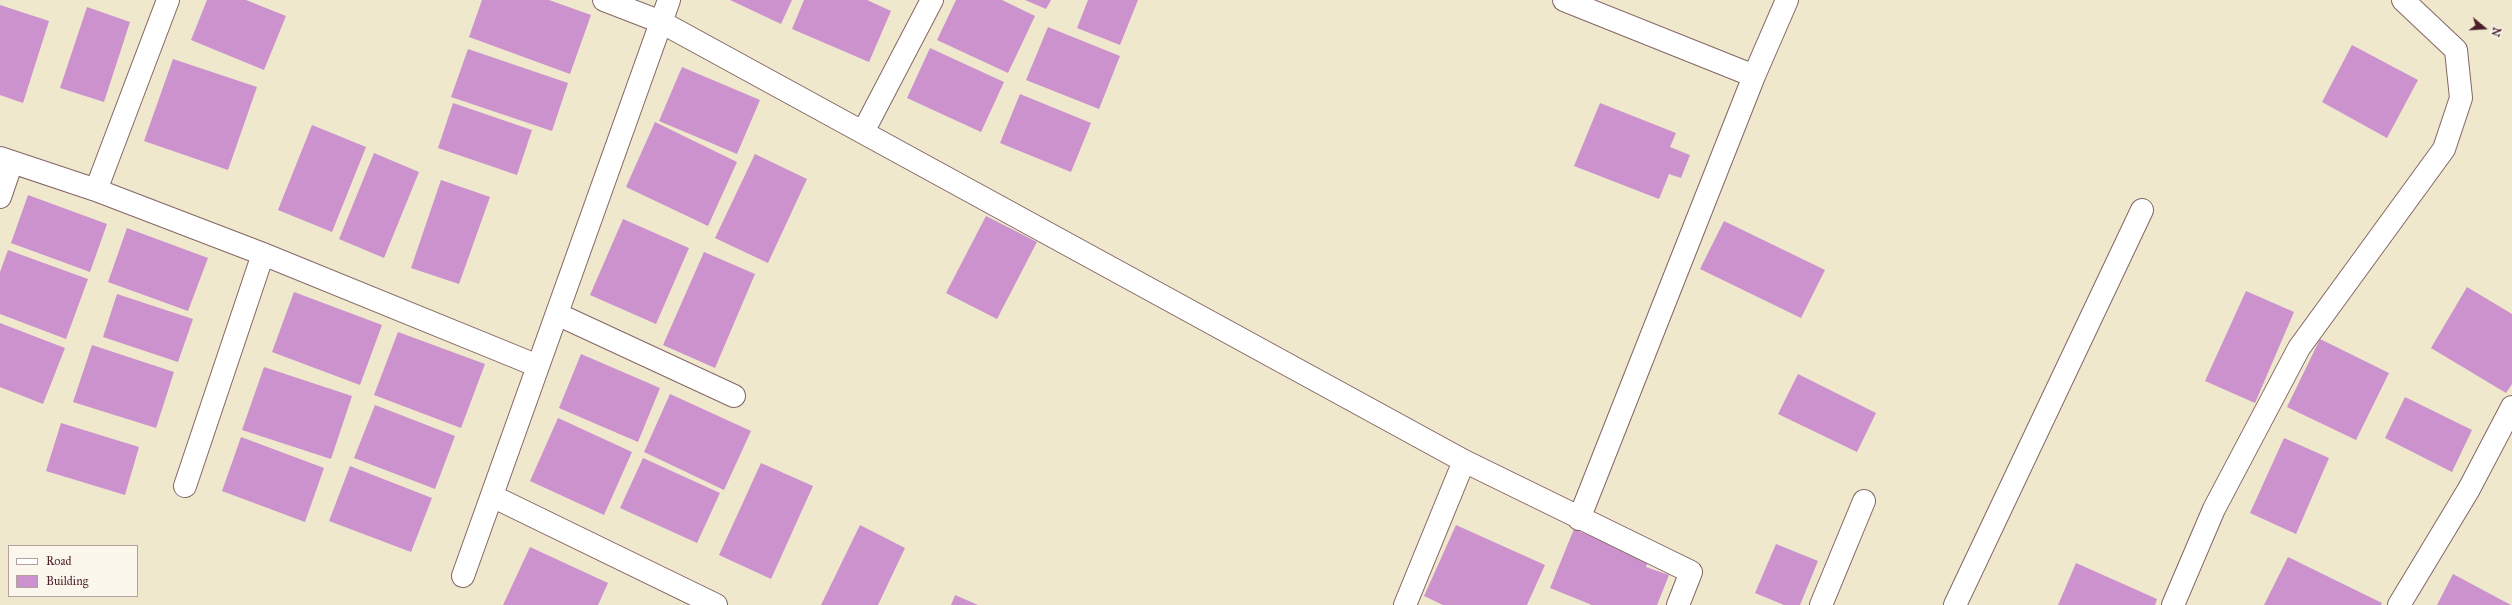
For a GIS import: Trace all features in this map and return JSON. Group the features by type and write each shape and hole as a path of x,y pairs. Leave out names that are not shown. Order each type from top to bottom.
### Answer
{"street":[{"path":"96,190 168,0"},
{"path":"604,0 661,22 1464,461 1579,519 1691,572 1678,605"},
{"path":"463,576 669,0"},
{"path":"863,132 932,0"},
{"path":"1564,0 1754,76"},
{"path":"1579,519 1754,76 1787,0"},
{"path":"2173,605 2214,509 2299,348 2444,149 2460,98 2456,50 2403,0"},
{"path":"0,197 6,160 96,190 263,254 538,366"},
{"path":"1955,605 2142,210"},
{"path":"185,486 263,254"},
{"path":"557,314 734,396"},
{"path":"2399,605 2469,489 2512,407"},
{"path":"1405,605 1464,461"},
{"path":"492,496 716,605"},
{"path":"1822,605 1864,501"}],"building":[{"path":"207,0 246,0 286,16 264,70 191,40"},
{"path":"482,0 549,0 591,15 570,74 469,37"},
{"path":"730,0 792,0 781,24"},
{"path":"804,0 867,0 891,11 869,62 792,29"},
{"path":"956,0 1002,0 1035,16 1008,73 937,40"},
{"path":"1025,0 1051,0 1046,9"},
{"path":"1088,0 1138,0 1120,45 1077,28"},
{"path":"0,5 49,21 23,103 0,95"},
{"path":"87,7 130,22 104,102 60,88"},
{"path":"1048,27 1120,56 1099,109 1026,80"},
{"path":"2352,45 2418,80 2387,138 2322,102"},
{"path":"930,48 1004,82 981,132 907,98"},
{"path":"468,49 568,83 552,131 451,97"},
{"path":"173,59 257,87 228,170 144,141"},
{"path":"682,67 760,100 737,154 659,121"},
{"path":"1020,94 1091,123 1071,172 1000,143"},
{"path":"453,103 532,130 517,175 438,148"},
{"path":"1600,103 1676,133 1670,147 1690,155 1681,178 1669,174 1659,199 1574,166"},
{"path":"655,122 737,162 708,226 626,187"},
{"path":"312,125 366,147 332,232 278,210"},
{"path":"374,153 419,172 384,258 339,239"},
{"path":"755,154 807,179 768,263 715,238"},
{"path":"441,180 490,197 459,284 411,268"},
{"path":"28,195 107,224 90,272 11,243"},
{"path":"986,216 1037,242 997,319 946,293"},
{"path":"623,219 689,248 656,324 590,295"},
{"path":"1724,221 1825,270 1801,318 1700,269"},
{"path":"127,228 208,258 188,311 108,282"},
{"path":"8,250 88,279 66,339 0,314 0,272"},
{"path":"704,252 755,274 715,368 663,345"},
{"path":"2467,287 2512,314 2512,384 2506,393 2431,348"},
{"path":"2246,291 2294,312 2255,403 2205,381"},
{"path":"294,292 382,325 360,385 272,352"},
{"path":"117,294 193,319 178,362 103,337"},
{"path":"0,323 65,348 43,404 0,387"},
{"path":"398,332 485,364 461,428 374,395"},
{"path":"2320,339 2389,373 2356,440 2287,407"},
{"path":"92,345 174,372 156,428 73,402"},
{"path":"581,354 660,388 638,442 559,408"},
{"path":"264,367 352,396 331,459 242,430"},
{"path":"1798,374 1876,413 1857,452 1778,414"},
{"path":"670,394 751,431 724,490 644,452"},
{"path":"2405,397 2472,430 2452,472 2385,438"},
{"path":"375,405 455,436 435,489 354,458"},
{"path":"558,418 632,452 604,515 530,481"},
{"path":"61,423 139,447 125,495 46,471"},
{"path":"241,437 324,468 305,522 222,491"},
{"path":"2284,438 2329,458 2296,534 2250,513"},
{"path":"643,458 720,493 697,543 620,508"},
{"path":"761,463 813,486 771,579 719,555"},
{"path":"350,466 432,498 411,552 329,521"},
{"path":"860,525 905,548 878,605 821,605"},
{"path":"1456,525 1545,565 1527,605 1443,605 1424,596"},
{"path":"1574,529 1649,560 1646,567 1669,575 1657,605 1592,605 1550,588"},
{"path":"1776,544 1818,561 1800,605 1784,605 1755,593"},
{"path":"530,547 608,583 598,605 503,605"},
{"path":"2288,557 2382,603 2381,605 2264,605"},
{"path":"2076,563 2157,599 2155,605 2058,605"},
{"path":"2453,574 2511,605 2437,605"},
{"path":"955,595 978,605 951,605"}]}
